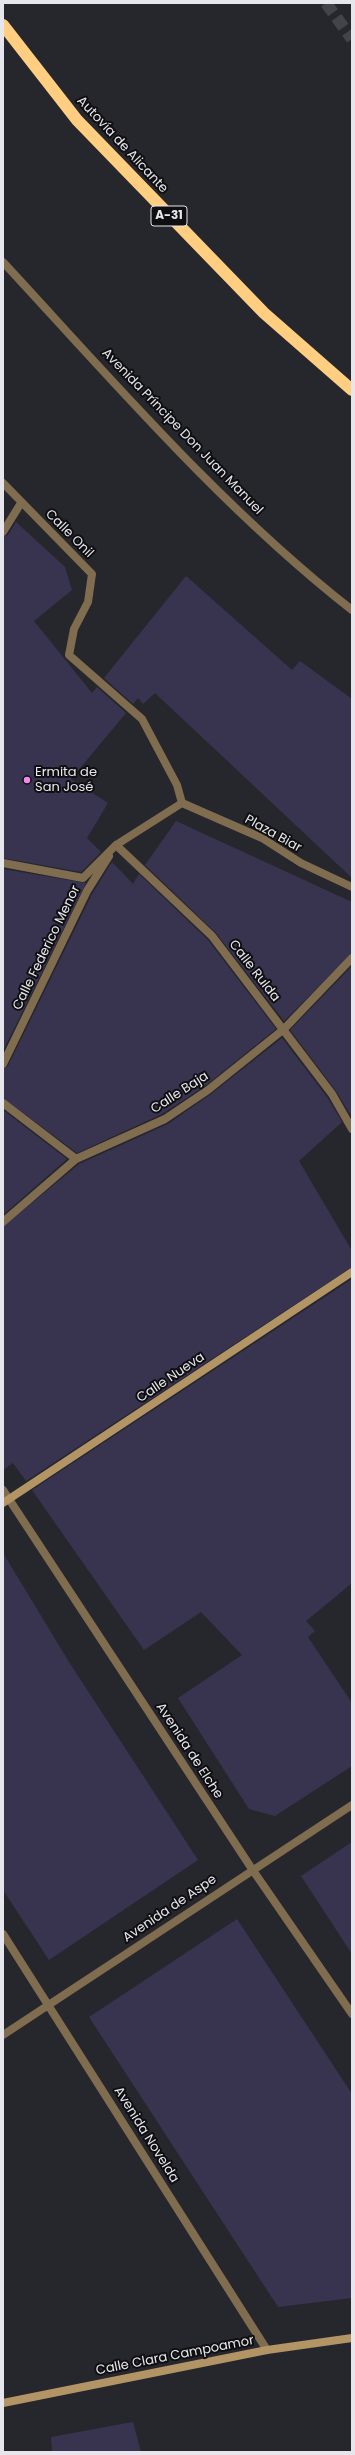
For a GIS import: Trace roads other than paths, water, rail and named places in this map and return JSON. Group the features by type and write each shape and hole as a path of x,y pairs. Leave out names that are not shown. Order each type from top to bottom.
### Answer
{"highway":[{"name":"Autovía de Alicante","path":"3,25 77,120 264,313 352,390"}],"street":[{"name":"Avenida Príncipe Don Juan Manuel","path":"3,262 158,429 309,576 352,610"},
{"name":"Calle Onil","path":"3,483 92,574 88,602 74,629 69,655 142,719 177,785 182,803"},
{"path":"3,532 21,503"},
{"path":"3,863 83,878 116,845 182,803"},
{"name":"Plaza Biar","path":"182,803 262,838 302,863 352,887"},
{"name":"Calle Rulda","path":"116,845 212,936 332,1094 352,1129"},
{"name":"Calle Federico Menor","path":"3,1064 87,891 116,845"},
{"name":"Calle Baja","path":"3,1222 76,1158 165,1119 208,1090 284,1029 352,958"},
{"path":"3,1103 76,1158"},
{"name":"Calle Nueva","path":"6,1501 352,1272"},
{"path":"3,1490 6,1501"},
{"name":"Avenida de Elche","path":"6,1501 252,1870 352,2014"},
{"name":"Avenida de Aspe","path":"3,2035 352,1805"},
{"name":"Avenida Novelda","path":"3,1934 49,2004 267,2350"},
{"name":"Calle Clara Campoamor","path":"3,2403 267,2350 352,2338"}],"tunnel":[{"path":"326,3 352,39"}],"place":[{"name":"Ermita de San José","path":"27,780"}]}
